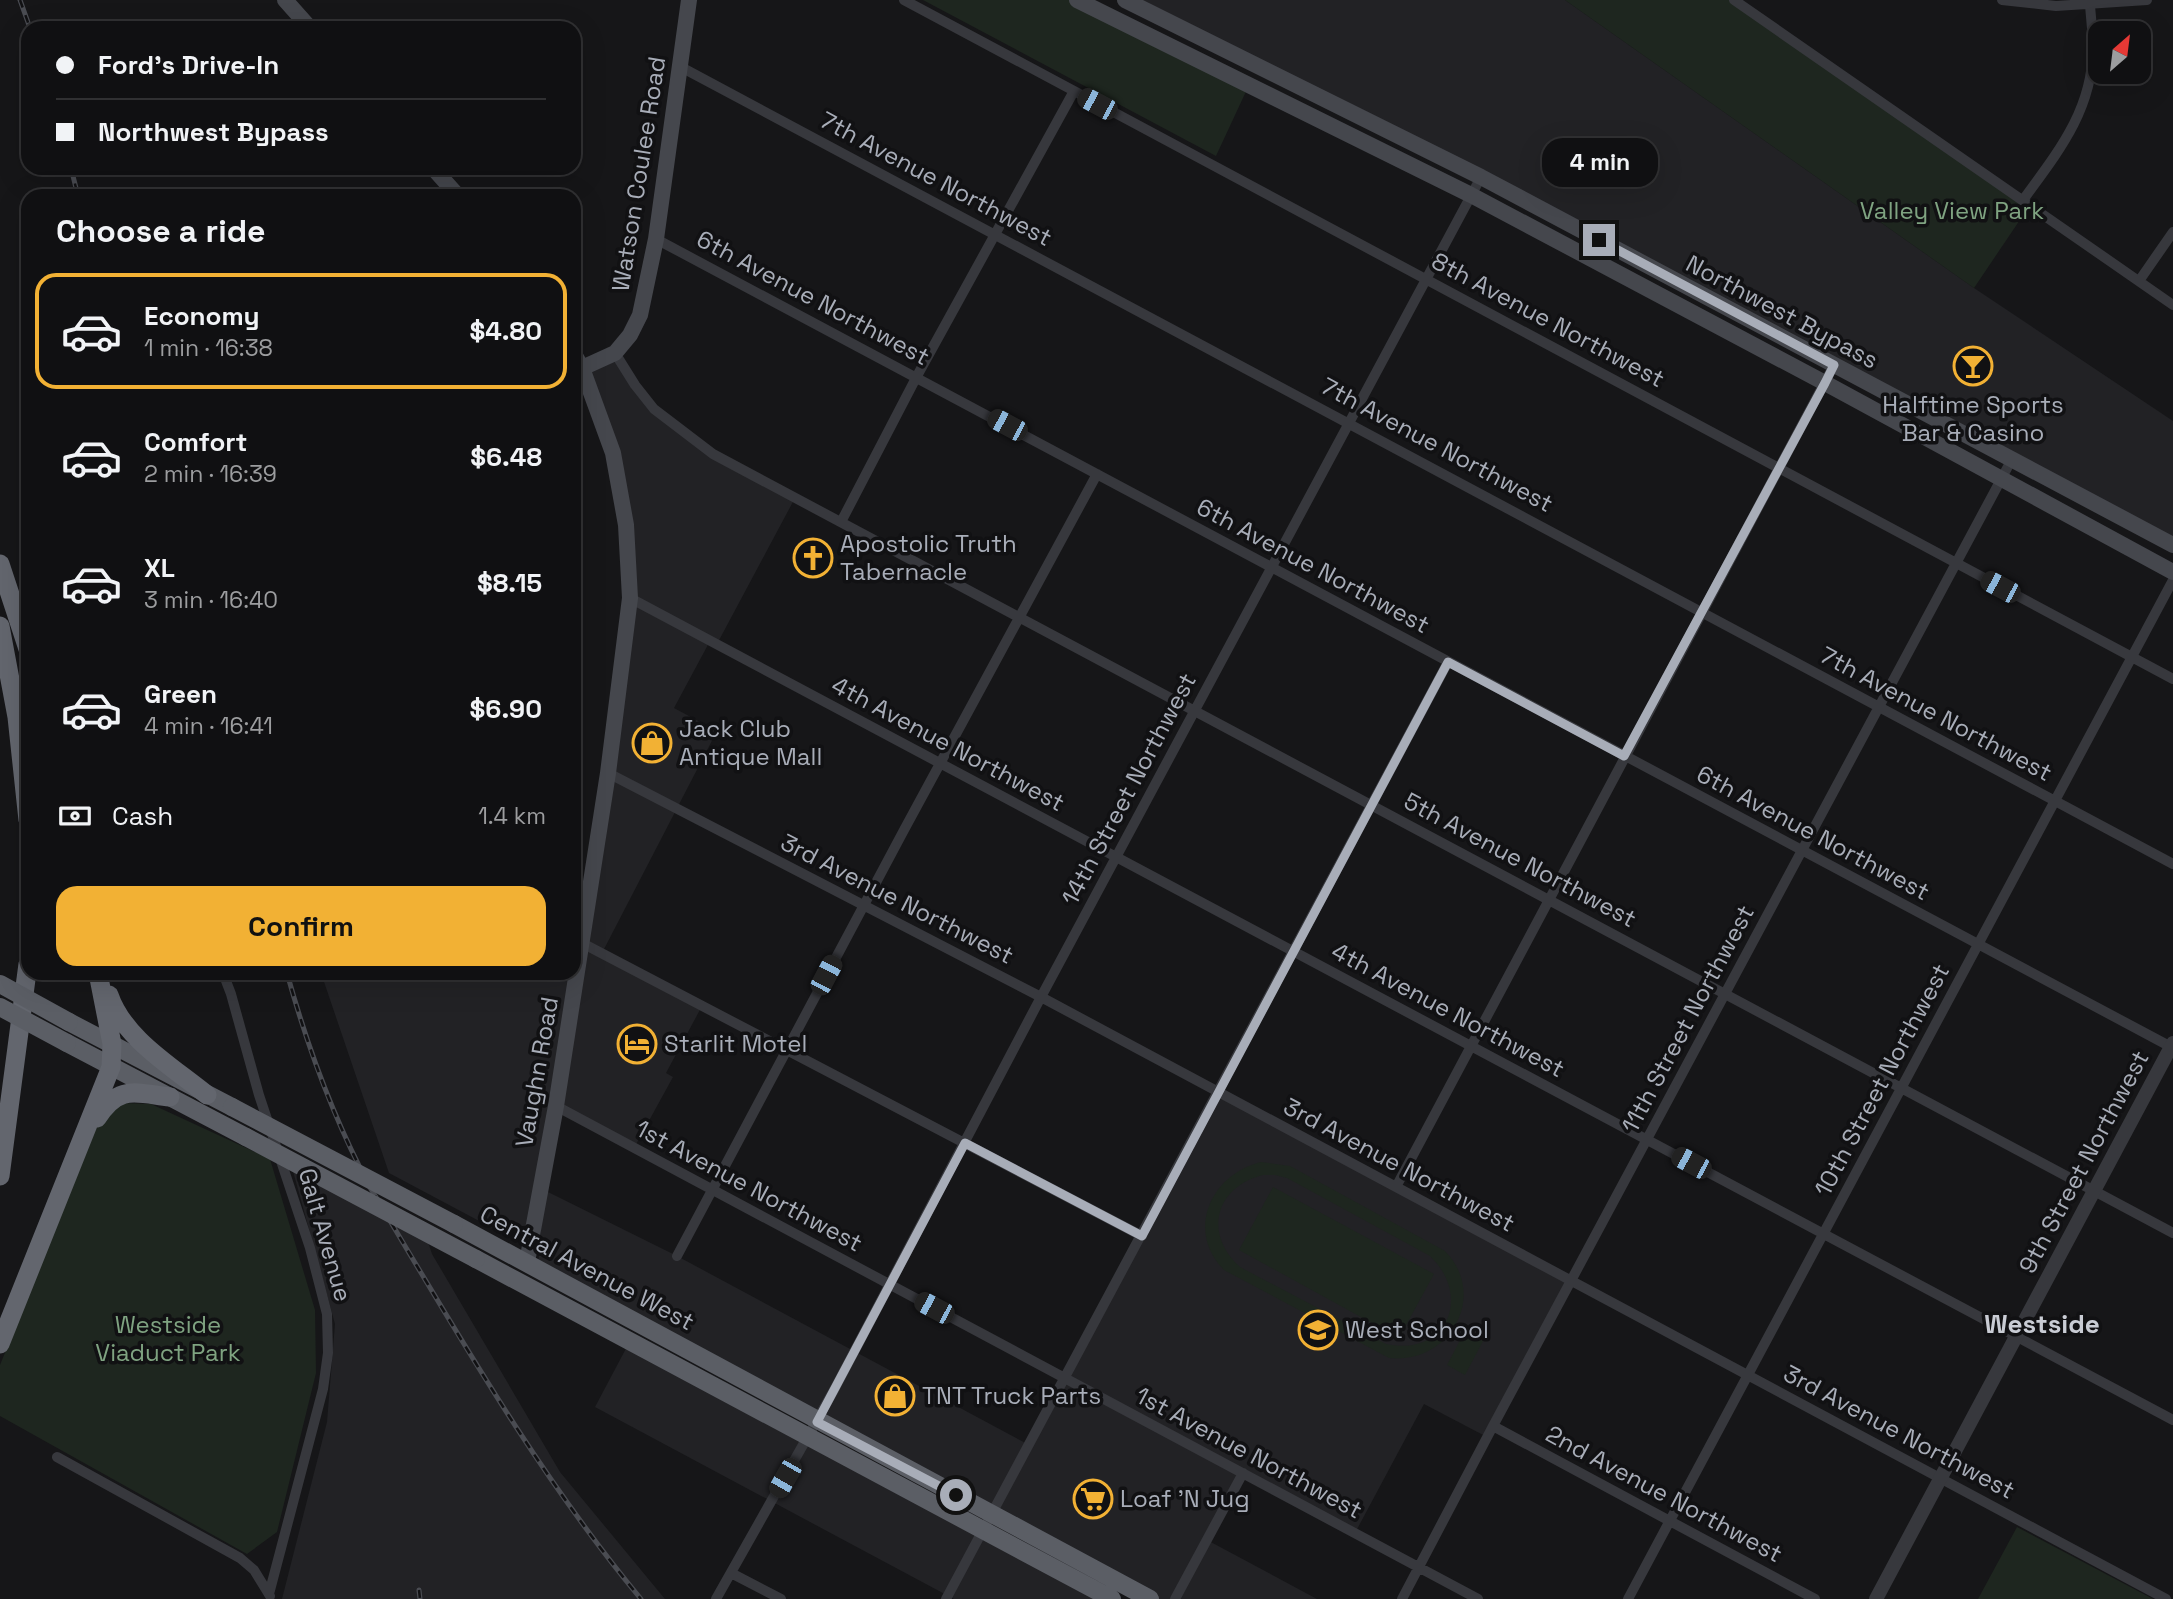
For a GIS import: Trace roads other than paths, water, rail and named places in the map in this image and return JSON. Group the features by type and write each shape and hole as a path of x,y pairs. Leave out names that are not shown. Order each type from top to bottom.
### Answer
{"highway":[{"path":"0,564 21,628"},
{"path":"0,626 21,754"},
{"path":"0,1176 26,980"},
{"path":"0,1345 111,1067 112,1044 100,980"},
{"path":"102,980 111,1001 145,1045 207,1095"},
{"name":"Central Avenue West","path":"0,984 527,1262 983,1530 1112,1599"},
{"name":"Central Avenue West","path":"0,1007 397,1217 475,1254 630,1341 992,1514 1150,1599"},
{"path":"85,1136 108,1101 129,1092 170,1097"},
{"path":"475,1254 506,1264 527,1262 535,1279 630,1341"}],"main road":[{"path":"285,0 304,21"},
{"name":"Watson Coulee Road","path":"615,353 630,335 640,315 656,239 689,0"},
{"name":"Northwest Bypass","path":"1077,0 1471,195 2173,572"},
{"name":"Northwest Bypass","path":"1125,0 1481,177 2173,545"},
{"path":"439,175 452,189"},
{"path":"581,360 615,353"},
{"name":"Vaughn Road","path":"581,369 613,453 626,525 630,598 608,773 581,949"},
{"name":"Vaughn Road","path":"527,1262 576,980"}],"street":[{"name":"8th Avenue Northwest","path":"904,0 2173,679"},
{"path":"1734,0 2173,305"},
{"path":"2002,0 2056,6 2147,0"},
{"path":"2023,200 2063,145 2078,118 2089,86 2093,49 2090,5"},
{"name":"7th Avenue Northwest","path":"679,66 2173,864"},
{"path":"841,522 917,376 1074,91"},
{"name":"14th Street Northwest","path":"716,1599 891,1285 1041,997 1481,177"},
{"path":"2139,281 2173,232"},
{"name":"6th Avenue Northwest","path":"656,239 2172,1046"},
{"name":"5th Avenue Northwest","path":"615,353 654,409 713,454 2173,1233"},
{"path":"1396,1187 1834,365"},
{"name":"11th Street Northwest","path":"1402,1599 2012,459"},
{"path":"677,1256 939,763 1097,474"},
{"name":"10th Street Northwest","path":"1628,1599 2173,580"},
{"name":"4th Avenue Northwest","path":"630,598 2173,1420"},
{"path":"946,1599 1448,662"},
{"name":"3rd Avenue Northwest","path":"608,773 1041,997 2166,1599"},
{"path":"582,943 1142,1236"},
{"name":"Galt Avenue","path":"226,980 259,1095 310,1248 327,1314 328,1353 323,1389 270,1597"},
{"name":"9th Street Northwest","path":"1876,1599 2172,1046"},
{"name":"1st Avenue Northwest","path":"556,1106 1478,1599"},
{"name":"2nd Avenue Northwest","path":"1493,1426 1815,1599"},
{"path":"57,1457 240,1558 254,1570 270,1597"},
{"path":"1175,1599 1243,1473"},
{"path":"731,1573 781,1599"}],"railway":[{"path":"20,0 28,21"},
{"path":"73,175 76,189"},
{"path":"289,980 323,1084 371,1189 498,1400 567,1502 641,1599"},
{"path":"419,1590 420,1599"}],"place":[{"name":"Halftime Sports Bar & Casino","path":"1973,366"},
{"name":"Apostolic Truth Tabernacle","path":"813,558"},
{"name":"Jack Club Antique Mall","path":"652,743"},
{"name":"Starlit Motel","path":"637,1044"},
{"name":"West School","path":"1318,1330"},
{"name":"TNT Truck Parts","path":"895,1396"},
{"name":"Loaf 'N Jug","path":"1093,1499"}],"district":[{"name":"Westside","path":"2042,1324"}],"park label":[{"name":"Valley View Park","path":"1952,211"},
{"name":"Westside Viaduct Park","path":"168,1339"}]}
